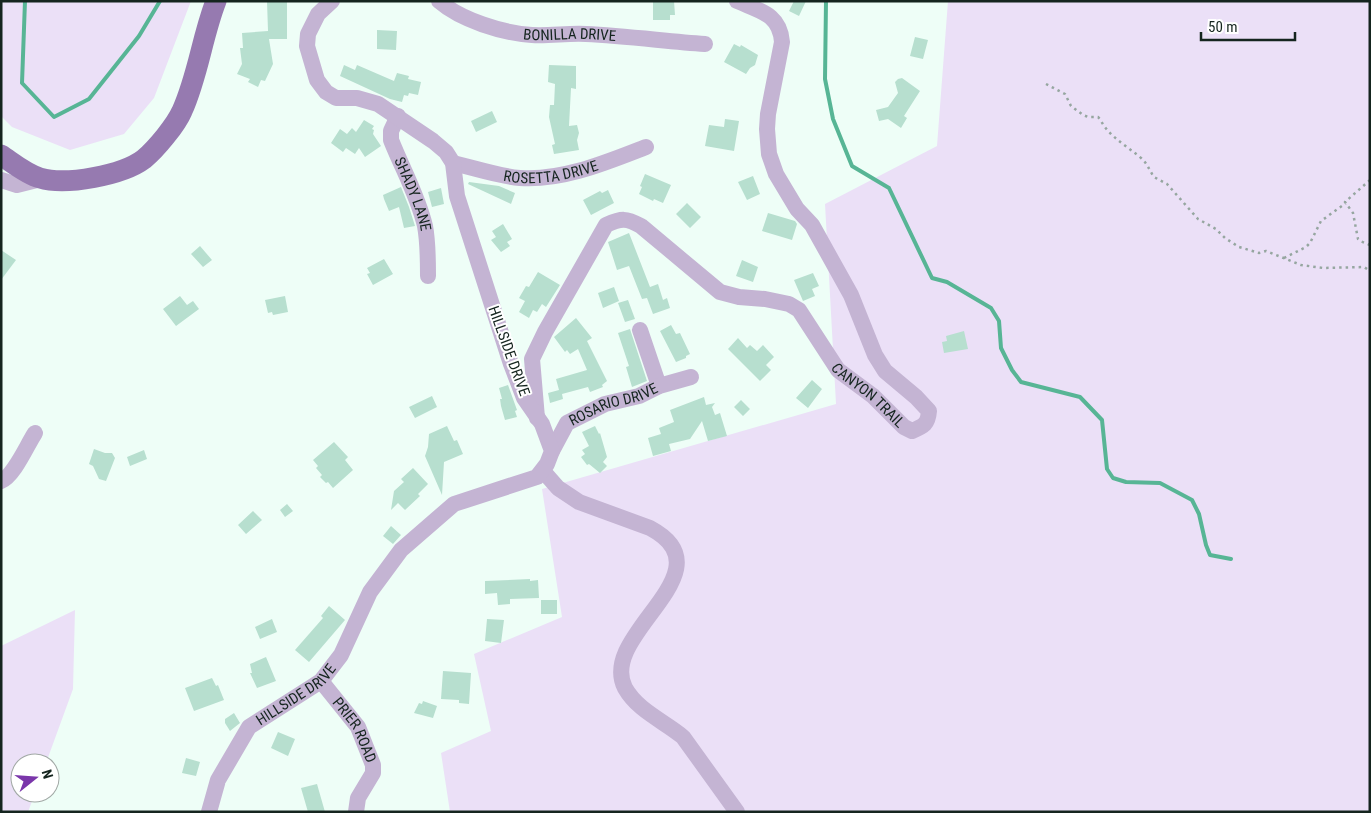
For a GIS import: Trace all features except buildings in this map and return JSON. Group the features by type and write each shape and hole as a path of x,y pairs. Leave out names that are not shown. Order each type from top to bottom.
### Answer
{"main road":[{"path":"1,155 22,170 41,179 70,181 96,178 142,160 160,142 182,112 216,1"}],"street":[{"path":"332,1 318,14 308,34 307,46 317,80 326,92 336,98 357,98 378,104 398,116 446,152 453,163"},
{"name":"BONILLA DRIVE","path":"439,1 450,11 506,31 532,35 584,34 705,44"},
{"name":"CANYON TRAIL","path":"537,418 532,359 545,332 606,225 618,220 628,220 641,226 720,292 790,304 799,310 838,370 873,396 904,427 912,431 924,426 928,420 929,411 885,371 875,355 851,295 812,225 797,209 776,174 769,154 766,129 782,42 781,31 777,22 769,15 737,1"},
{"name":"SHADY LANE","path":"398,116 391,131 391,140 414,191 424,224 427,241 428,276"},
{"name":"ROSETTA DRIVE","path":"453,163 520,178 551,177 600,165 646,147"},
{"name":"HILLSIDE DRIVE","path":"453,163 457,196 511,364 524,398 542,424 552,451"},
{"path":"1,180 17,185 41,179"},
{"path":"640,330 659,386"},
{"name":"ROSARIO DRIVE","path":"552,451 567,423 605,404 639,396 659,386 691,377"},
{"path":"1,481 6,479 15,467 34,433"},
{"path":"552,451 548,464 543,471 558,488 579,502 650,528 661,534 672,546 677,566 671,583 658,606 634,636 620,663 621,674 625,687 633,700 646,712 684,737 738,812"},
{"name":"HILLSIDE DRIVE","path":"209,812 218,780 249,728 321,680 341,655 370,592 401,550 454,504 486,492 528,481 537,477 543,471"},
{"name":"PRIER ROAD","path":"321,680 358,726 373,765 373,773 358,798 356,812"}],"path":[{"path":"1046,84 1065,94 1071,106 1083,115 1098,117 1112,135 1140,156 1150,167 1154,177 1166,184 1198,219 1216,229 1239,247 1266,252 1301,265 1319,268 1364,267 1370,271"},
{"path":"1284,258 1306,247 1321,221 1346,203 1348,198 1370,180"},
{"path":"1346,203 1352,213 1358,239 1370,244"}],"shaded area":[{"path":"1,1 191,1 154,98 124,134 70,150 12,127 1,116"},
{"path":"948,1 1370,1 1370,812 450,812 441,753 491,731 474,654 562,617 542,489 836,404 825,204 937,146"},
{"path":"75,610 73,689 50,753 10,753 10,803 31,803 28,812 1,812 1,646"}],"waterway":[{"path":"25,1 22,83 54,117 89,99 139,36 160,1"},
{"path":"826,1 825,79 833,119 852,166 889,188 932,278 947,282 991,308 999,321 1001,348 1012,370 1021,382 1080,397 1102,420 1107,469 1113,478 1126,482 1160,483 1192,500 1199,514 1210,555 1231,559"}]}
